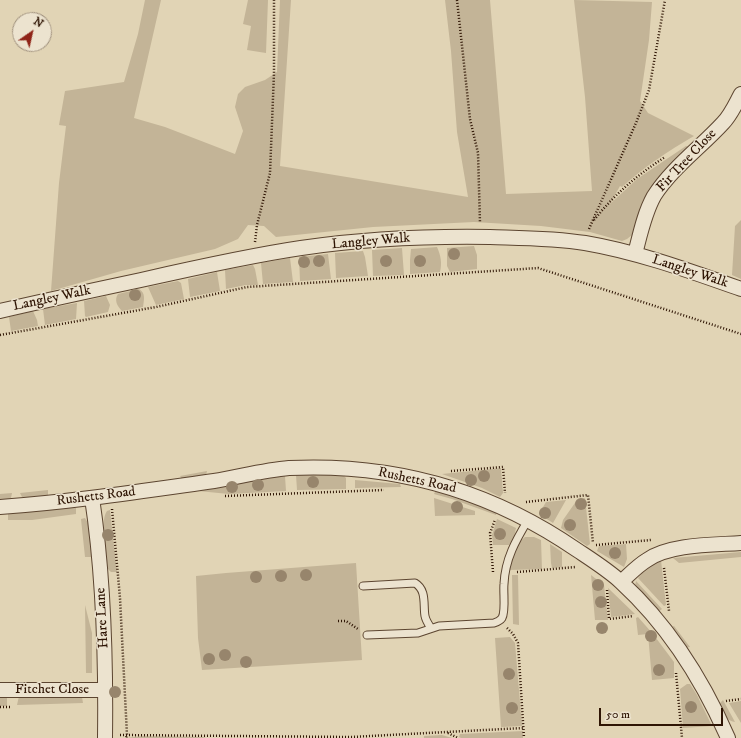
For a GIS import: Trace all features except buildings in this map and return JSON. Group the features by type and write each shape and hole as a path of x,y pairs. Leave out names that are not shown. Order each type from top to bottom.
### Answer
{"street":[{"name":"Fir Tree Close","path":"635,254 645,217 654,197 662,185 682,163 725,122 741,94"},
{"name":"Langley Walk","path":"0,311 253,256 301,248 405,238 536,238 585,243 635,254 689,270 741,290"},
{"name":"Rushetts Road","path":"0,507 76,501 217,481 287,468 335,468 371,471 423,480 474,495 528,520 560,538 621,582 649,612 680,651 712,702 729,738"},
{"name":"Hare Lane","path":"92,498 99,553 105,629 105,737"},
{"path":"621,582 647,560 663,552 677,548 741,543"},
{"name":"Fitchet Close","path":"0,690 105,690"},
{"path":"729,738 741,734"}],"lane":[{"path":"367,635 418,633 439,626 494,623 499,621 504,612 505,573 511,549 528,520"},
{"path":"363,586 415,583 419,586 423,593 426,616 431,628"}],"path":[{"path":"253,256 257,225 270,173 274,72 274,0"},
{"path":"457,0 470,119 478,153 481,237"},
{"path":"585,243 591,223 636,123 649,90 665,0"},
{"path":"591,223 608,202 635,177 670,154"},
{"path":"0,335 156,307 247,287 538,268 741,334"},
{"path":"218,496 385,490"},
{"path":"493,573 490,533 501,507"},
{"path":"663,552 670,615"},
{"path":"505,573 584,566 590,559"},
{"path":"606,584 609,619 639,615"},
{"path":"338,621 346,621 367,635"},
{"path":"499,621 513,634 518,643 524,738"},
{"path":"680,651 676,660 675,670 682,738"},
{"path":"726,701 741,700"},
{"path":"0,707 16,706"},
{"path":"105,737 134,735 351,737 523,728"},
{"path":"448,732 458,738"}],"shaded area":[{"path":"145,0 161,0 134,118 165,127 235,154 243,131 235,107 238,94 245,87 265,80 277,72 280,0 291,0 280,166 468,197 457,132 451,51 445,0 490,0 506,194 592,191 585,97 574,0 652,2 649,40 640,101 648,113 694,136 656,160 622,187 620,186 610,204 637,179 686,146 689,147 632,235 622,241 590,232 541,226 474,222 373,227 276,237 264,226 248,225 238,239 215,249 121,271 51,291 59,183 66,126 59,125 65,91 124,82 138,34"},
{"path":"248,0 268,0 266,53 247,50 251,26 243,24"},
{"path":"741,220 741,279 732,275 735,226"},
{"path":"474,246 477,255 477,269 450,272 447,266 447,248"},
{"path":"437,247 441,260 440,272 410,274 411,249"},
{"path":"402,248 404,275 373,276 372,250"},
{"path":"363,251 368,276 336,278 335,253"},
{"path":"328,254 331,279 300,281 299,257"},
{"path":"290,258 293,282 263,284 261,263"},
{"path":"253,265 258,285 246,285 226,289 225,270"},
{"path":"217,272 220,291 190,297 188,279"},
{"path":"178,281 181,283 184,299 156,305 148,287"},
{"path":"139,289 144,295 143,307 122,311 117,303 116,298 118,294"},
{"path":"106,296 110,305 108,312 85,316 84,301"},
{"path":"77,303 76,319 45,325 43,309"},
{"path":"33,311 38,326 11,331 9,317"},
{"path":"501,468 503,493 500,497 482,488 442,474"},
{"path":"207,471 206,475 183,480 180,476"},
{"path":"296,475 343,475 346,478 346,489 297,490"},
{"path":"285,476 286,491 229,494 198,491 199,489"},
{"path":"355,480 400,484 401,487 355,488"},
{"path":"48,490 48,495 45,497 25,498 22,497 20,493"},
{"path":"436,490 497,511 496,515 434,494"},
{"path":"12,493 9,501 0,502 0,494"},
{"path":"434,498 475,511 475,515 435,516"},
{"path":"585,498 590,544 587,546 561,528 563,520 577,500"},
{"path":"566,500 553,523 539,514 546,502"},
{"path":"69,507 76,508 76,514 32,520 8,520 8,513"},
{"path":"110,510 117,572 111,572 108,569 104,539 105,516 107,511"},
{"path":"85,518 89,526 93,557 85,557 81,519"},
{"path":"497,519 516,528 514,538 509,545 493,545 492,535"},
{"path":"525,537 534,537 541,540 542,569 509,570 516,547"},
{"path":"550,544 562,552 562,567 552,568"},
{"path":"626,544 627,559 624,567 597,551 599,546"},
{"path":"741,552 741,557 679,563 673,558"},
{"path":"661,560 666,605 664,606 638,578 648,566"},
{"path":"356,563 362,660 202,670 198,638 196,576"},
{"path":"512,575 518,575 519,625 513,624"},
{"path":"591,575 604,585 608,620 595,620"},
{"path":"636,581 662,609 657,613 635,586"},
{"path":"608,588 635,614 611,617"},
{"path":"85,605 92,633 92,673 86,673"},
{"path":"638,617 674,662 674,678 652,680 648,634 638,635 636,618"},
{"path":"674,626 690,647 684,648 670,628"},
{"path":"510,637 515,643 522,726 501,727 495,638"},
{"path":"687,684 690,684 697,695 712,726 683,728 680,689"},
{"path":"0,696 7,696 7,706 0,706"},
{"path":"19,696 82,697 83,703 17,705"},
{"path":"723,700 735,722 729,720 723,713 719,704"},
{"path":"741,701 741,723 729,703"},
{"path":"523,731 523,738 459,737 460,734"},
{"path":"442,735 452,738 424,738 424,736"},
{"path":"142,736 203,737 206,738 127,738"}]}
